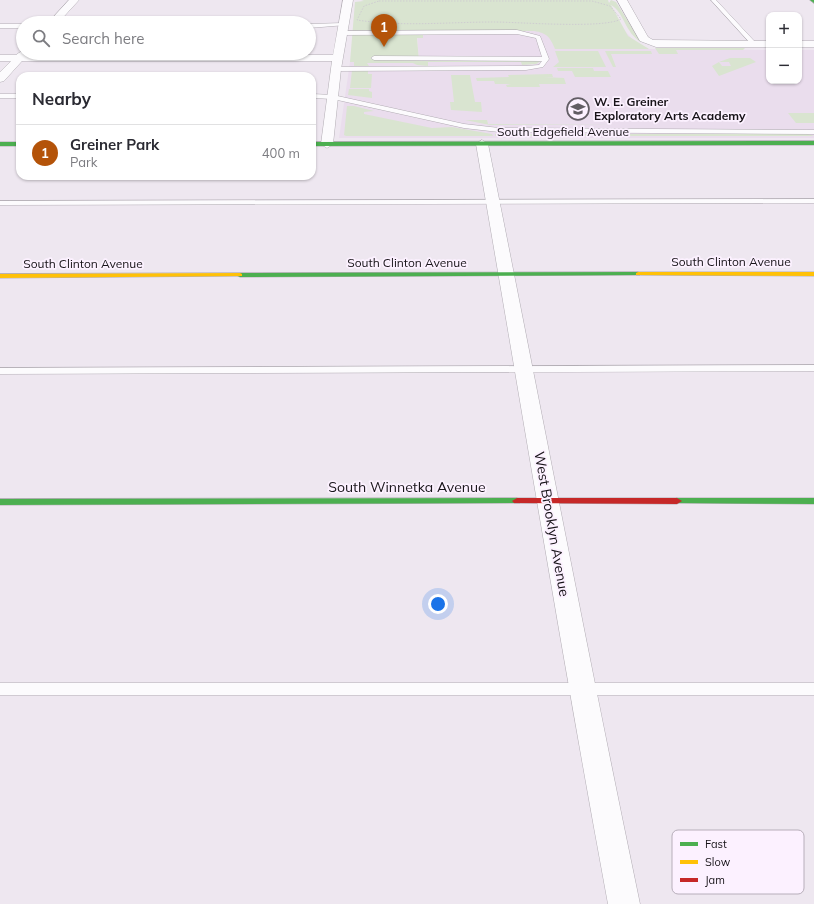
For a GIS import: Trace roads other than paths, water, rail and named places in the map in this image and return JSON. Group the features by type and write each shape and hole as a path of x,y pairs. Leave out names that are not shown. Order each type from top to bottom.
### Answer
{"street":[{"path":"59,16 74,0"},
{"path":"327,144 337,63 348,0"},
{"path":"622,0 644,39 649,42 656,44 766,44"},
{"path":"802,44 814,44"},
{"path":"0,58 16,56"},
{"path":"0,78 17,60"},
{"path":"202,60 337,63"},
{"name":"South Edgefield Avenue","path":"316,144 814,143"},
{"path":"0,144 16,144"},
{"name":"West Brooklyn Avenue","path":"482,144 549,501 581,688 624,904"},
{"name":"South Clinton Avenue","path":"0,276 814,274"},
{"name":"South Winnetka Avenue","path":"0,502 814,501"}],"lane":[{"path":"713,0 754,44"},
{"path":"0,26 16,26"},
{"path":"316,27 343,29 517,32 531,34 538,37 546,58"},
{"path":"374,58 546,58"},
{"path":"337,63 407,68 534,67 541,66 546,58"},
{"path":"406,59 407,68"},
{"path":"0,96 16,96"},
{"path":"316,96 333,97 464,126 498,130 814,132"},
{"path":"0,203 814,201"},
{"path":"0,371 814,368"},
{"path":"0,689 814,689"}],"place":[{"name":"Greiner Park","path":"384,47"},
{"name":"W. E. Greiner Exploratory Arts Academy","path":"578,109"}]}
